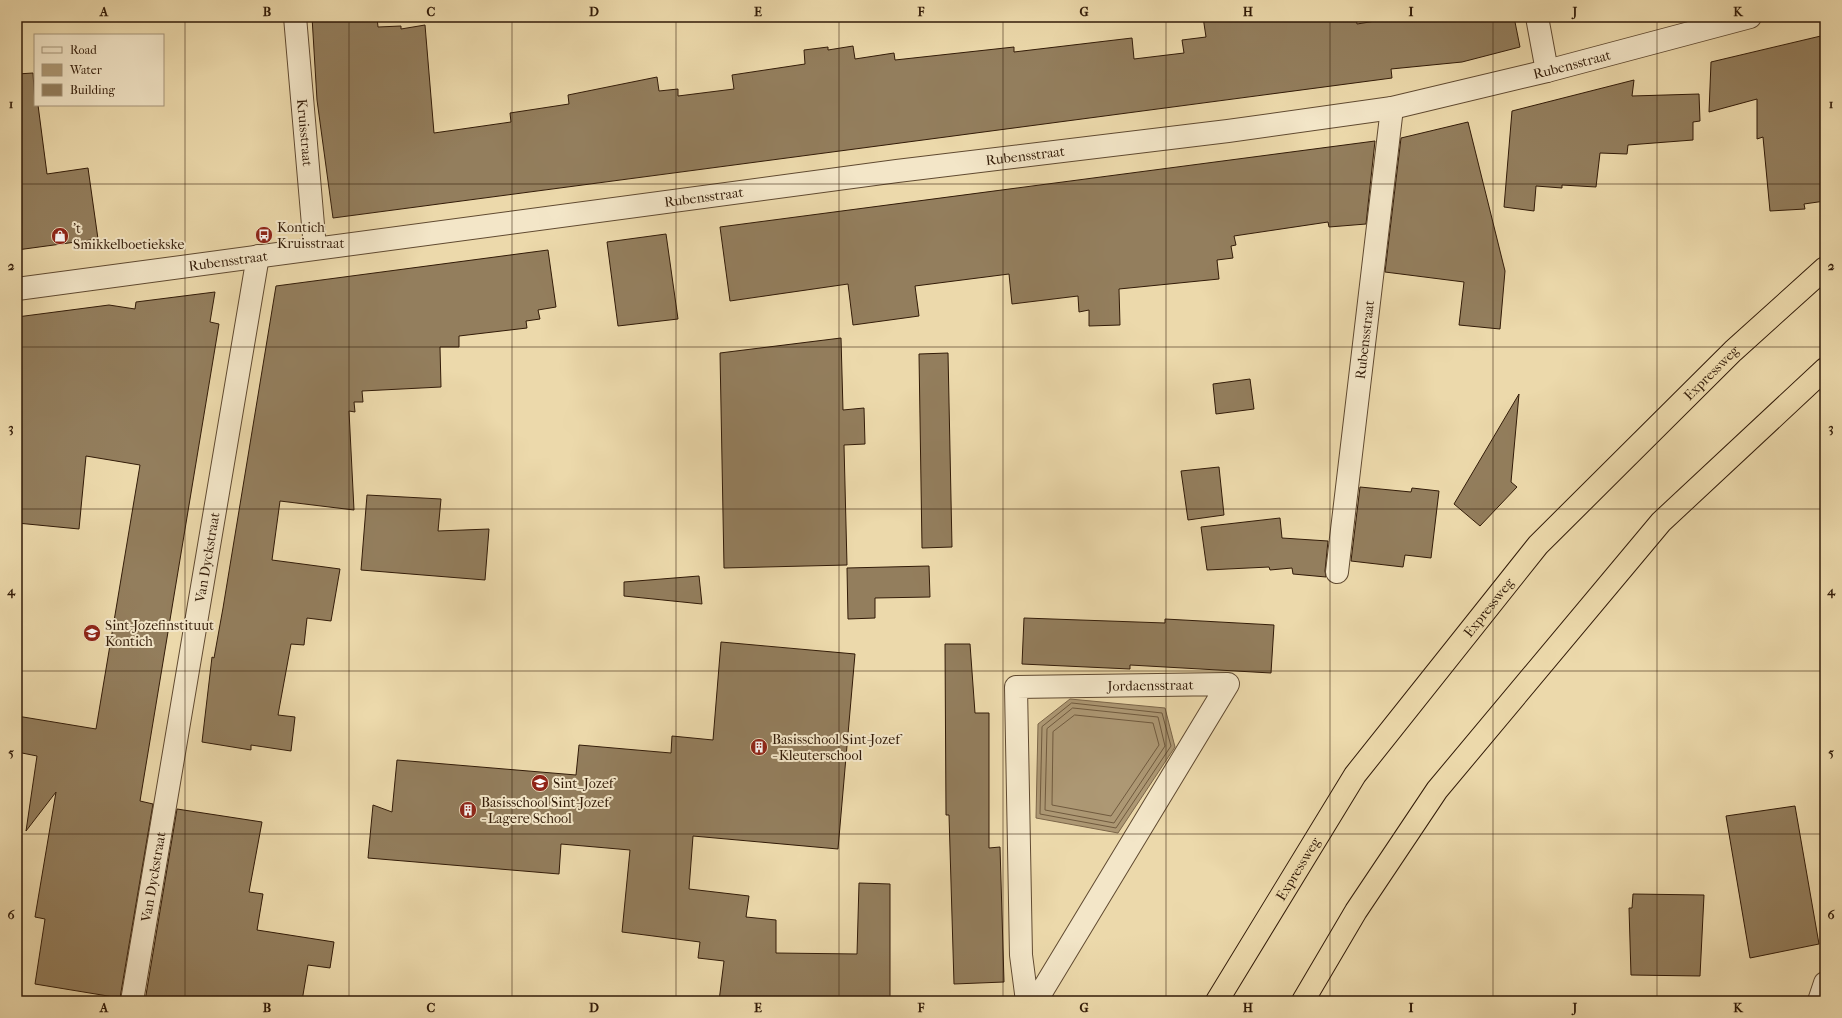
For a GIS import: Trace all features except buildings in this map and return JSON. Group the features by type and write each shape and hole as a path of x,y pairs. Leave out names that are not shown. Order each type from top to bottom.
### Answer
{"highway":[{"name":"Expressweg","path":"1217,1001 1356,775 1538,545 1733,351 1825,268"},
{"path":"1303,1001 1356,911 1437,790 1661,522 1825,369"}],"street":[{"name":"Kruisstraat","path":"295,17 315,248"},
{"path":"1537,17 1547,71"},
{"name":"Rubensstraat","path":"17,289 897,171 1228,131 1392,108 1547,71 1750,17"},
{"name":"Rubensstraat","path":"1337,572 1392,108"},
{"name":"Van Dyckstraat","path":"132,1001 258,256"},
{"name":"Jordaensstraat","path":"1027,1001 1021,955 1016,687 1228,684 1036,1001"},
{"path":"1819,1001 1825,983"}],"water":[{"path":"1070,699 1165,708 1175,747 1118,833 1036,818 1038,724"}],"place":[{"name":"Kontich Kruisstraat","path":"264,235"},
{"name":"'t Smikkelboetiekske","path":"60,236"},
{"name":"Sint-Jozefinstituut Kontich","path":"92,633"},
{"name":"Basisschool Sint-Jozef - Kleuterschool","path":"759,747"},
{"name":"Sint_Jozef","path":"540,783"},
{"name":"Basisschool Sint-Jozef - Lagere School","path":"468,810"}]}
